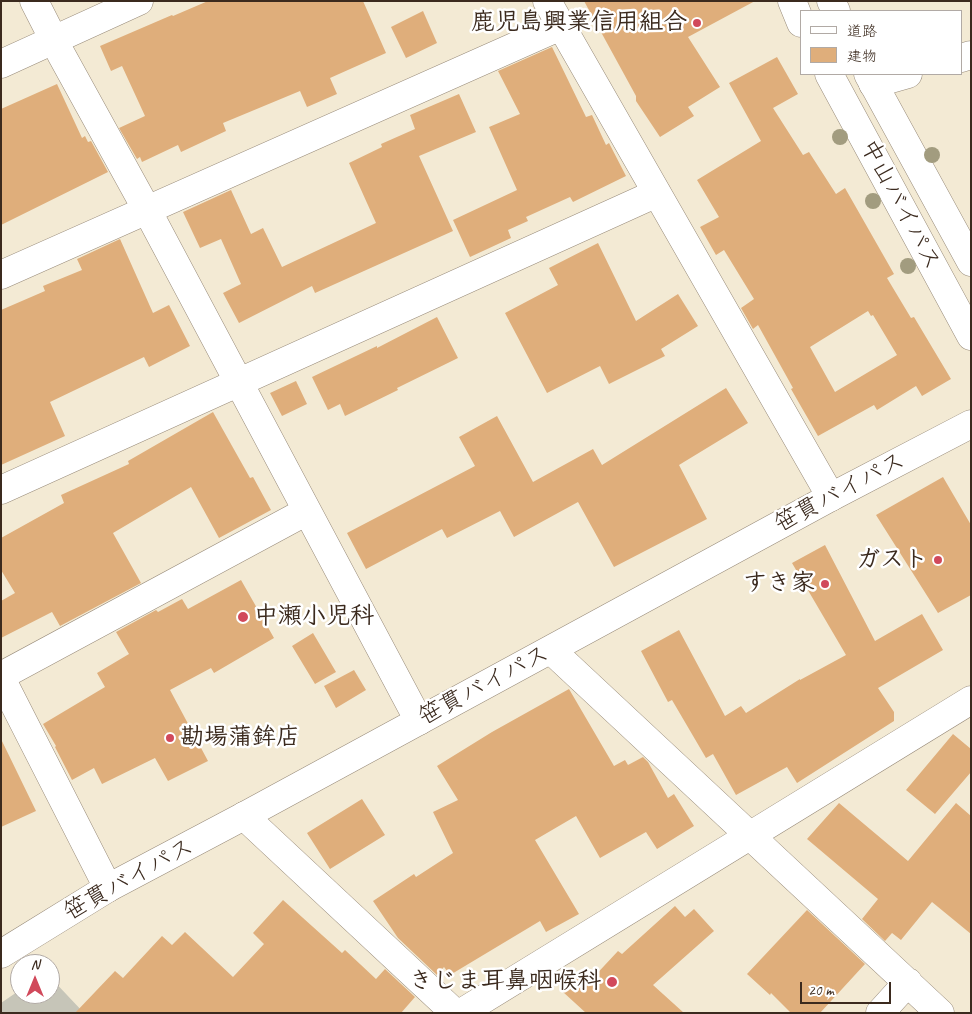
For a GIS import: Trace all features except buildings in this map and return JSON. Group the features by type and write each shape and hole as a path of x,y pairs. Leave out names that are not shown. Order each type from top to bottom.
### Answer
{"street":[{"path":"34,1 419,721"},
{"path":"1,64 140,1"},
{"path":"547,1 831,497"},
{"path":"792,1 800,21"},
{"path":"1,275 561,26"},
{"name":"中山バイパス","path":"829,75 971,336"},
{"path":"871,79 901,75"},
{"name":"中山バイパス","path":"871,79 971,262"},
{"path":"1,490 657,193"},
{"name":"笹貫バイパス","path":"1,954 108,888 831,497 971,424"},
{"path":"108,888 1,677 307,511"},
{"path":"551,650 940,1013"},
{"path":"461,1013 750,835 967,707"},
{"path":"244,816 455,1013"},
{"path":"880,1013 908,982"}],"shaded area":[{"path":"60,988 84,1013 1,1013 1,1003 10,997 10,1004 60,1004"}],"place":[{"name":"鹿児島興業信用組合","path":"697,23"},
{"name":"ガスト","path":"938,560"},
{"name":"すき家","path":"825,584"},
{"name":"中瀬小児科","path":"243,617"},
{"name":"勘場蒲鉾店","path":"170,738"},
{"name":"きじま耳鼻咽喉科","path":"612,982"}]}
